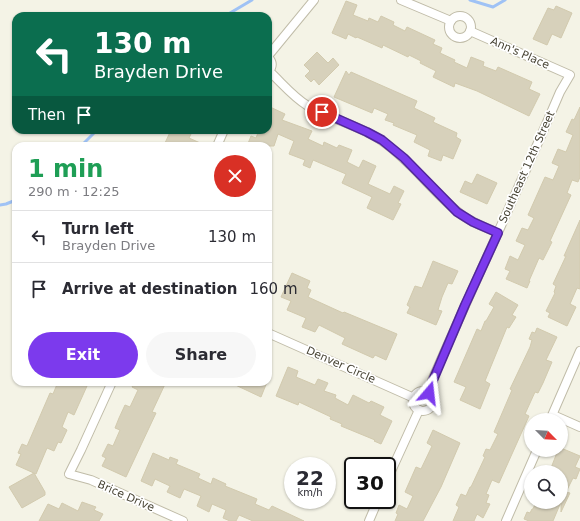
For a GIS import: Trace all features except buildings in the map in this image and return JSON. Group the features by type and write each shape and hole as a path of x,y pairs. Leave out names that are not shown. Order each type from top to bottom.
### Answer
{"street":[{"path":"272,51 314,0"},
{"path":"401,0 451,21"},
{"path":"458,16 464,17 471,25 470,31 465,36 460,38 454,36 449,27 451,21 458,16"},
{"name":"Ann's Place","path":"470,31 570,75"},
{"path":"272,75 293,95 309,106 382,140 404,158 457,212 473,222 498,233"},
{"name":"Southeast 12th Street","path":"428,392 560,92 570,75"},
{"name":"Denver Circle","path":"272,335 414,398"},
{"path":"553,413 580,351"},
{"name":"Brice Drive","path":"110,386 69,474 91,480 183,521"},
{"path":"428,392 433,399 432,406 425,411 419,410 415,406 414,398 418,393 428,392"},
{"path":"396,460 419,410"},
{"path":"568,423 580,427"},
{"path":"506,521 534,457"},
{"path":"369,521 374,509"}],"waterway":[{"path":"232,12 252,0"},
{"path":"470,0 493,7 505,0"},
{"path":"85,142 93,134"},
{"path":"0,205 12,202"}],"route":[{"path":"322,112 382,140 404,158 457,212 473,222 498,233 465,305 428,392 429,393"}]}
